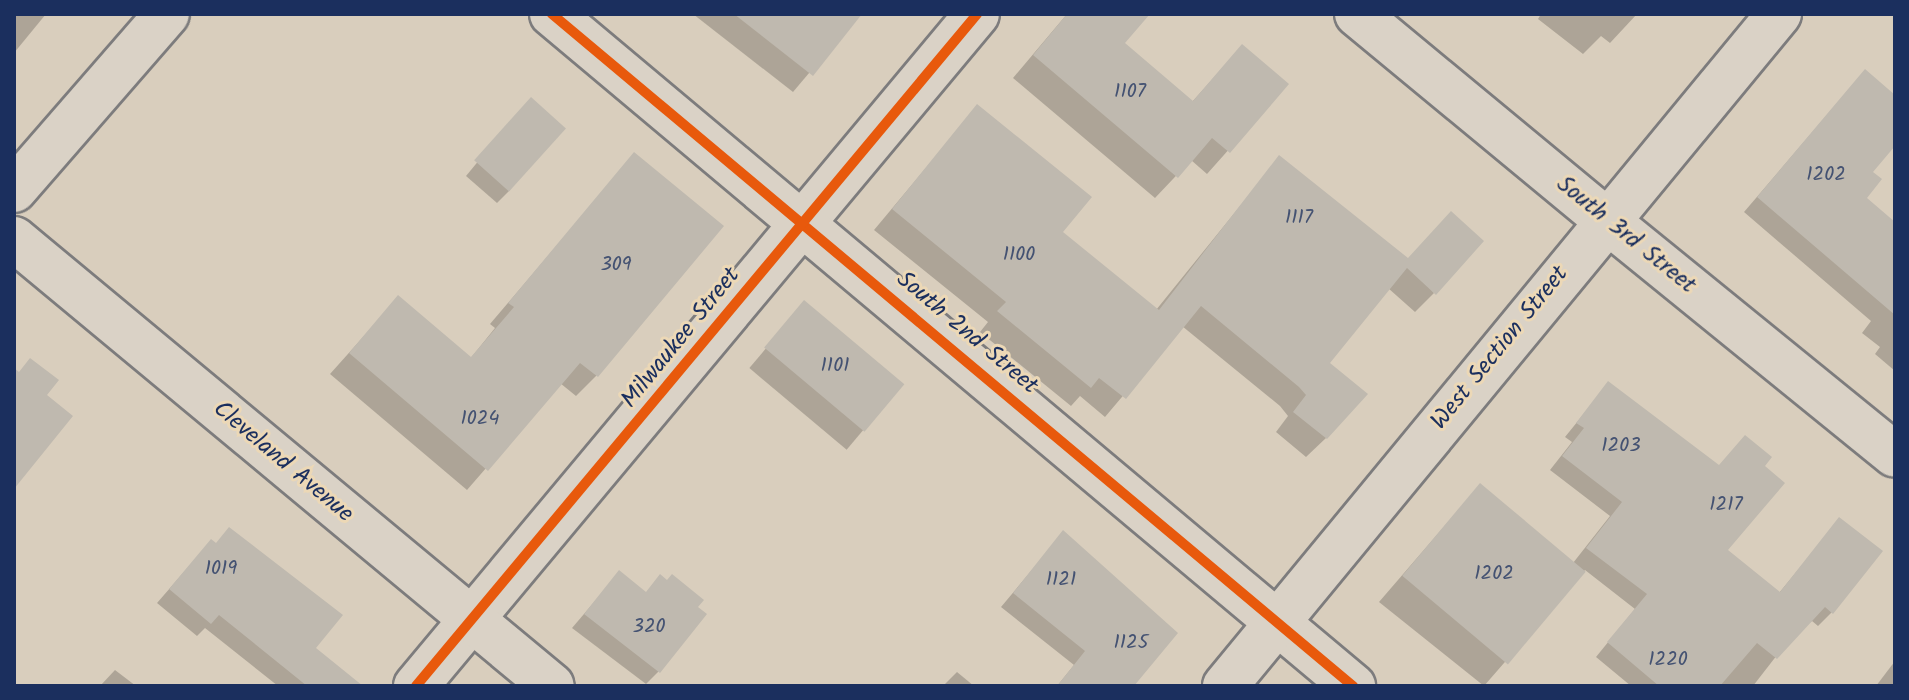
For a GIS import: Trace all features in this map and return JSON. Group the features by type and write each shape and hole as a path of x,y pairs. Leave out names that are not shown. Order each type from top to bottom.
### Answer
{"street":[{"path":"14,190 167,14"},
{"name":"South 2nd Street","path":"552,14 803,221 1353,686"},
{"name":"Milwaukee Street","path":"416,686 977,14"},
{"name":"South 3rd Street","path":"1357,14 1895,455"},
{"name":"West Section Street","path":"1225,686 1606,220 1779,14"},
{"name":"Cleveland Avenue","path":"14,239 552,686"}],"building":[{"path":"734,14 862,14 813,76"},
{"path":"1067,14 1150,14 1125,43 1193,101 1242,44 1289,84 1230,153 1212,138 1178,178 1033,55"},
{"path":"1865,69 1895,95 1895,146 1873,172 1882,179 1867,198 1895,222 1895,315 1757,197"},
{"path":"531,97 566,128 509,192 474,160"},
{"path":"977,104 1092,197 1063,232 1159,310 1279,155 1408,258 1451,211 1484,241 1436,295 1407,268 1330,363 1368,394 1327,439 1293,412 1306,395 1299,387 1201,306 1126,399 1099,378 1091,388 997,311 1006,302 892,209"},
{"path":"634,152 724,226 598,377 580,363 488,471 349,353 398,295 471,357 514,307 508,303"},
{"path":"804,300 904,384 864,432 764,347"},
{"path":"30,358 59,380 47,395 73,416 14,489 14,368 19,372"},
{"path":"1608,381 1719,465 1745,435 1772,457 1765,466 1785,483 1728,550 1780,592 1839,517 1883,551 1833,614 1825,607 1777,659 1757,643 1720,686 1659,686 1607,642 1647,594 1586,548 1622,502 1562,456 1584,428 1576,423"},
{"path":"1480,483 1586,572 1508,664 1402,576"},
{"path":"229,527 343,615 316,648 363,686 307,686 219,615 211,624 169,589 211,539 216,543"},
{"path":"1063,530 1178,633 1134,686 1057,686 1085,651 1013,593"},
{"path":"619,570 646,592 660,574 667,580 672,574 704,600 698,607 707,614 660,673 584,614"}],"cycle path":[{"path":"552,14 1353,686"},
{"path":"416,686 977,14"}]}
